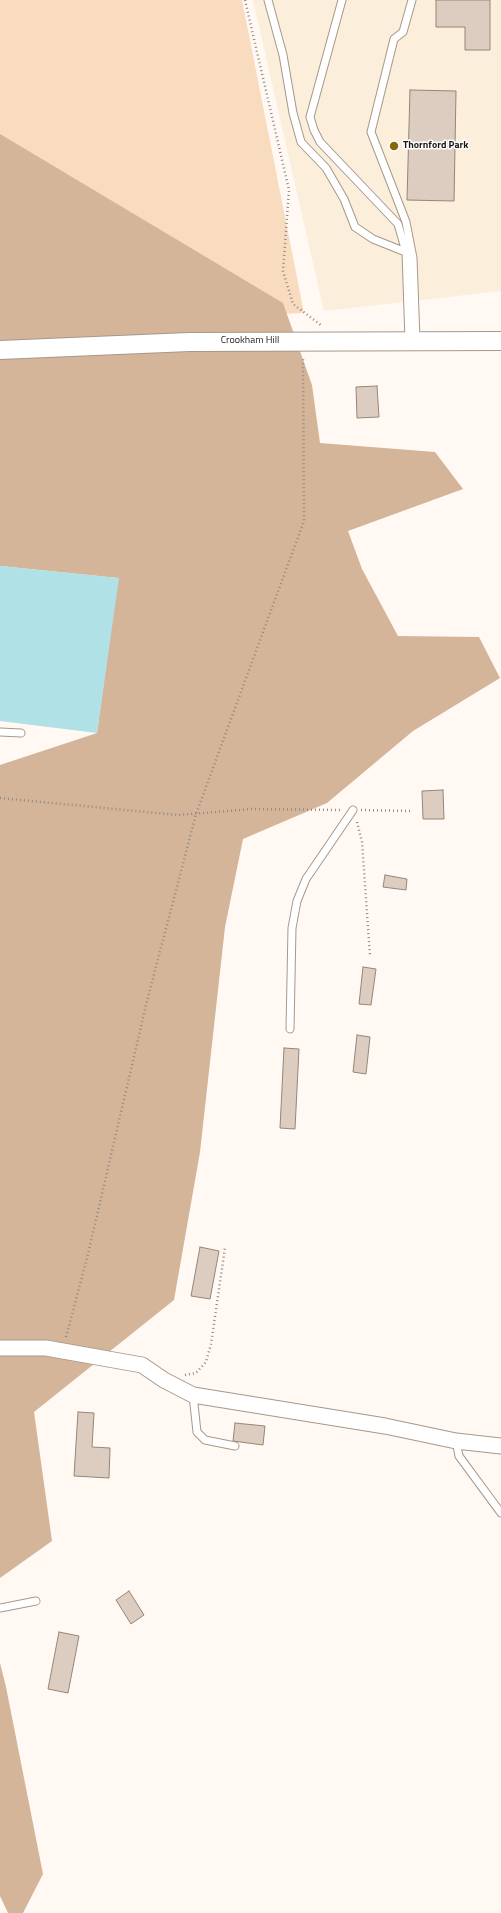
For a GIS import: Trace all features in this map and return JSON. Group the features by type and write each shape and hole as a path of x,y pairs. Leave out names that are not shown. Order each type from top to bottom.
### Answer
{"street":[{"name":"Crookham Hill","path":"0,350 189,342 501,341"},
{"path":"0,1348 46,1348 63,1350 142,1365 164,1380 193,1395 385,1426 456,1441 501,1446"}],"lane":[{"path":"268,0 283,55 293,114 301,142 326,168 344,200 355,227 373,239 406,252 413,258"},
{"path":"342,0 310,117 320,142 398,224 406,252 413,341"},
{"path":"412,0 403,32 394,39 371,132 406,222 413,258 413,341"},
{"path":"0,732 21,733"},
{"path":"290,1029 292,928 297,901 306,879 353,810"},
{"path":"193,1395 196,1432 205,1440 235,1446"},
{"path":"456,1441 459,1456 501,1512"},
{"path":"0,1608 36,1601"}],"path":[{"path":"245,0 289,190 283,271 293,304 342,341"},
{"path":"63,1350 87,1258 146,1005 196,814 304,521 303,341"},
{"path":"0,798 178,815 252,809 410,810"},
{"path":"353,810 362,842 370,956"},
{"path":"164,1380 196,1373 206,1362 211,1344 225,1248"}],"shaded area":[{"path":"0,0 242,0 304,313 0,324"},
{"name":"Thornford Park","path":"253,0 501,0 501,291 324,311"},
{"path":"0,134 283,303 312,385 320,443 435,452 463,489 348,531 362,569 398,636 479,637 500,678 413,731 327,803 243,839 225,927 200,1152 174,1300 34,1412 52,1541 0,1578 0,765 97,733 118,578 0,566"},
{"path":"0,1663 43,1874 23,1913 8,1913 0,1896"}],"water":[{"path":"0,566 119,578 97,733 0,721"}],"building":[{"path":"436,0 490,0 490,50 465,50 465,27 436,27"},
{"path":"410,90 456,91 454,201 407,200"},
{"path":"377,386 379,417 357,418 356,387"},
{"path":"443,790 444,819 423,819 422,791"},
{"path":"385,875 407,879 406,890 383,887"},
{"path":"363,967 376,969 371,1005 359,1004"},
{"path":"357,1035 370,1037 366,1074 353,1072"},
{"path":"284,1048 299,1049 295,1129 280,1128"},
{"path":"200,1247 219,1251 210,1299 191,1296"},
{"path":"78,1412 94,1413 92,1447 110,1448 109,1478 74,1476"},
{"path":"235,1423 265,1426 263,1445 233,1441"},
{"path":"129,1591 144,1615 131,1624 116,1600"},
{"path":"59,1632 79,1636 68,1693 48,1689"}],"place":[{"name":"Thornford Park","path":"394,146"}]}
